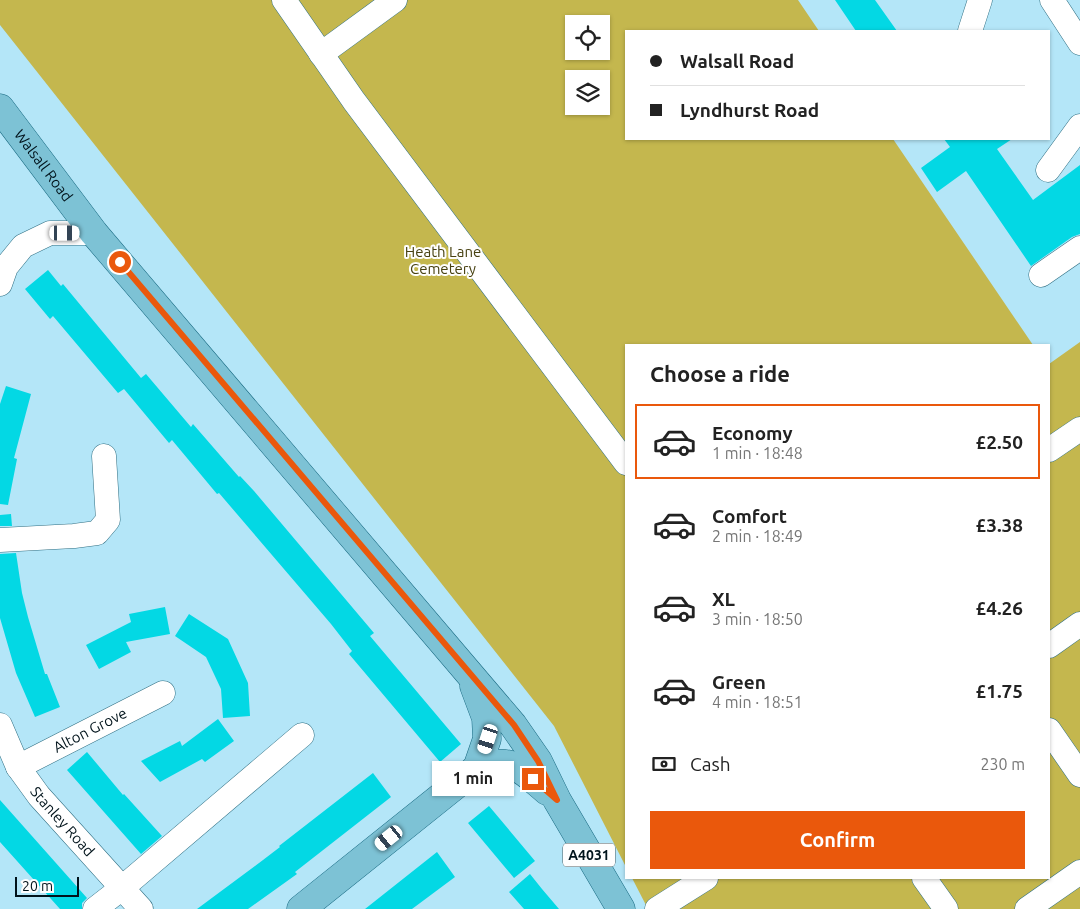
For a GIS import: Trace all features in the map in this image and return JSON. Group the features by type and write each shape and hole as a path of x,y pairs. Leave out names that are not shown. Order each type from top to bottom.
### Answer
{"main road":[{"name":"Walsall Road","path":"2,109 94,233 514,725 538,761 557,800 621,909"},
{"name":"A4031","path":"468,670 486,718 488,739 477,768"},
{"name":"A4031","path":"301,909 477,768 491,763 502,763 521,768 557,800"}],"street":[{"path":"284,0 360,108 625,462"},
{"path":"321,54 396,0"},
{"path":"970,30 980,0"},
{"path":"1052,0 1080,43"},
{"path":"1048,170 1080,126"},
{"path":"0,284 6,267 23,246 50,233 94,233"},
{"path":"1041,275 1080,248"},
{"path":"1050,449 1080,429"},
{"path":"0,540 97,533 108,520 104,456"},
{"path":"1050,645 1080,624"},
{"name":"Alton Grove","path":"18,767 163,693"},
{"name":"Stanley Road","path":"0,725 18,767 39,796 141,909"},
{"path":"1050,731 1080,775"},
{"path":"96,909 302,735"},
{"path":"1027,909 1080,872"},
{"path":"658,909 704,879"},
{"path":"925,879 946,909"}],"green space":[{"name":"Heath Lane Cemetery","path":"0,0 798,0 818,30 625,30 625,140 894,140 1032,344 625,344 625,865 554,726 0,25"},
{"path":"1080,342 1080,909 648,909 633,879 1050,879 1050,363"}],"building":[{"path":"835,0 875,0 896,30 855,30"},
{"path":"945,140 1010,140 997,149 1033,200 1080,165 1080,234 1072,237 1031,266 966,171 937,192 921,168 950,147"},
{"path":"48,270 61,286 63,284 141,378 146,374 191,427 193,424 239,477 254,491 374,633 370,636 461,744 440,762 349,654 352,651 331,624 219,493 217,494 172,440 169,443 124,389 118,393 53,316 50,319 25,289"},
{"path":"6,386 31,394 14,458 17,459 8,505 0,504 0,404"},
{"path":"11,514 12,526 0,526 0,515"},
{"path":"16,553 28,617 45,674 47,674 60,707 35,717 16,673 0,618 0,554"},
{"path":"165,607 170,634 126,642 131,652 99,669 86,645 131,622 129,614"},
{"path":"189,614 228,639 248,683 250,716 223,718 221,689 206,657 175,636"},
{"path":"218,719 234,741 205,762 202,759 160,782 141,761 180,741 182,746"},
{"path":"87,752 123,795 162,836 141,854 67,770"},
{"path":"373,773 391,797 295,872 297,874 248,909 197,909 280,847"},
{"path":"0,800 87,898 82,903 82,909 60,909 0,842"},
{"path":"489,806 535,861 514,878 468,823"},
{"path":"437,852 455,877 412,909 365,909"},
{"path":"530,874 559,909 524,909 509,892"}],"route":[{"path":"120,262 514,725 538,761 557,800 533,779"}]}
